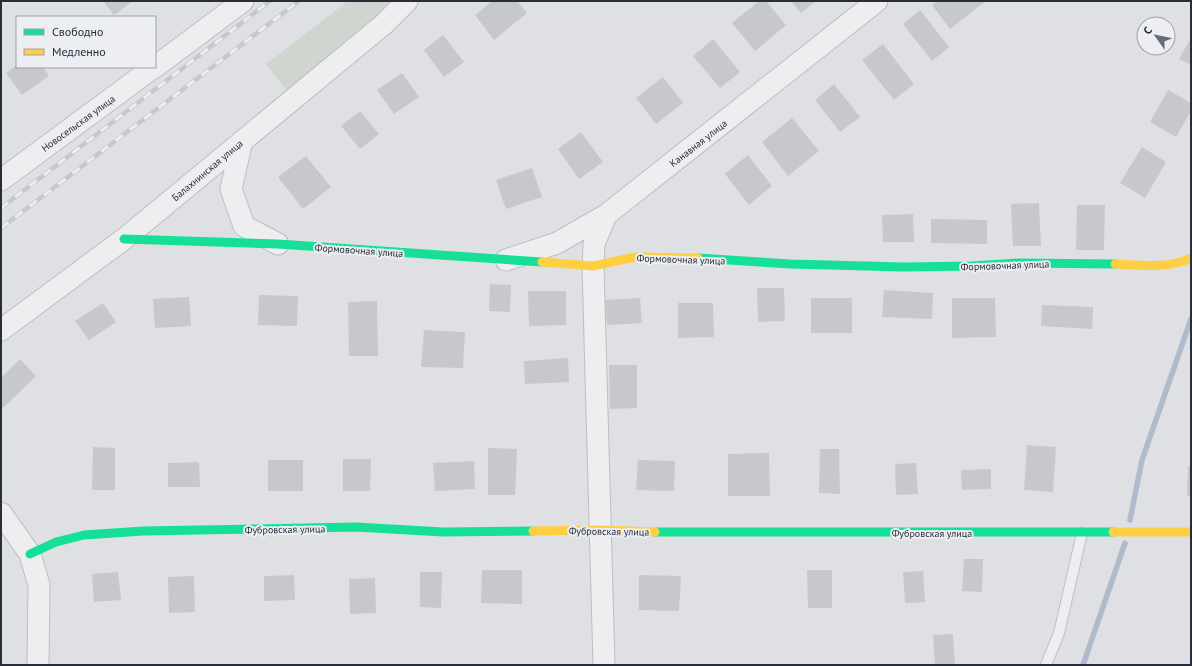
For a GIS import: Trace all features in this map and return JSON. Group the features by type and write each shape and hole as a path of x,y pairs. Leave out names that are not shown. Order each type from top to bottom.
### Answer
{"street":[{"name":"Новосельская улица","path":"156,66 243,1"},
{"name":"Балахнинская улица","path":"1,330 124,239 384,24 407,1"},
{"name":"Канавная улица","path":"505,260 557,243 606,215 877,1"},
{"name":"Новосельская улица","path":"1,180 154,68"},
{"path":"242,140 231,189 244,226 278,244"},
{"path":"604,665 593,266 594,244 606,215"},
{"name":"Формовочная улица","path":"124,239 278,244 593,266 635,257 700,258 790,264 904,267 972,266 1019,262 1168,265 1181,263 1191,258"},
{"path":"1,513 30,554 39,585 38,665"},
{"name":"Фубровская улица","path":"30,554 56,542 84,535 143,531 356,527 443,532 601,530 633,532 1191,532"}],"lane":[{"path":"1046,665 1059,632 1082,533"}],"shaded area":[{"path":"348,1 396,1 288,92 266,64"}],"building":[{"path":"103,1 133,1 114,15"},
{"path":"492,1 517,1 527,13 494,40 475,15"},
{"path":"759,1 766,1 786,25 755,51 732,23"},
{"path":"791,1 816,1 801,13"},
{"path":"937,1 986,1 950,29 932,5"},
{"path":"920,10 949,47 932,61 903,24"},
{"path":"443,35 464,62 444,77 424,50"},
{"path":"1191,38 1191,65 1179,59"},
{"path":"713,39 740,72 720,88 693,56"},
{"path":"883,44 914,84 894,100 862,60"},
{"path":"16,66 16,68 44,68 49,76 22,95 6,73"},
{"path":"402,73 419,97 394,114 377,90"},
{"path":"663,77 683,103 656,124 636,98"},
{"path":"834,84 860,117 840,132 815,100"},
{"path":"1168,90 1191,103 1191,111 1176,137 1150,122"},
{"path":"360,111 379,134 360,149 341,126"},
{"path":"792,118 819,151 788,176 762,142"},
{"path":"581,132 603,162 579,179 558,149"},
{"path":"1142,147 1166,162 1145,198 1120,183"},
{"path":"748,155 772,186 749,205 725,174"},
{"path":"306,156 331,187 303,209 278,177"},
{"path":"532,168 542,197 506,209 496,180"},
{"path":"1039,203 1041,246 1013,246 1011,204"},
{"path":"1077,205 1105,205 1104,250 1076,250"},
{"path":"913,214 914,242 883,242 882,215"},
{"path":"931,219 987,220 987,244 931,243"},
{"path":"490,284 511,285 510,312 489,311"},
{"path":"757,288 784,288 785,321 758,322"},
{"path":"884,290 933,293 932,319 882,317"},
{"path":"528,291 566,291 566,325 529,326"},
{"path":"259,295 298,296 297,326 258,325"},
{"path":"189,297 191,326 155,328 153,299"},
{"path":"640,298 642,323 607,325 605,300"},
{"path":"811,298 852,298 852,333 811,333"},
{"path":"952,298 995,298 996,337 952,338"},
{"path":"377,301 378,356 349,356 348,302"},
{"path":"103,303 116,322 89,340 75,321"},
{"path":"678,303 713,303 714,337 678,338"},
{"path":"1042,305 1093,307 1092,329 1041,326"},
{"path":"424,330 465,332 463,368 421,367"},
{"path":"568,358 569,382 525,384 524,361"},
{"path":"20,359 36,376 1,410 1,378"},
{"path":"609,365 637,365 637,408 610,409"},
{"path":"1027,445 1056,447 1053,492 1024,490"},
{"path":"93,447 115,448 115,490 92,490"},
{"path":"488,448 517,449 515,495 488,495"},
{"path":"820,449 839,449 840,494 819,493"},
{"path":"769,453 770,496 728,496 728,454"},
{"path":"343,459 371,459 370,491 343,491"},
{"path":"268,460 303,460 303,491 268,491"},
{"path":"638,460 675,461 674,491 636,490"},
{"path":"474,461 475,489 435,491 433,463"},
{"path":"199,462 200,487 168,487 168,463"},
{"path":"916,463 918,494 896,495 895,464"},
{"path":"1188,466 1191,466 1191,496 1187,496"},
{"path":"991,469 991,489 962,490 961,470"},
{"path":"964,559 983,559 982,592 962,591"},
{"path":"482,570 522,570 522,604 481,603"},
{"path":"807,570 832,570 832,608 808,608"},
{"path":"923,571 925,602 905,603 903,572"},
{"path":"118,572 121,600 94,602 92,574"},
{"path":"420,572 442,572 441,608 420,607"},
{"path":"294,575 295,600 264,601 264,576"},
{"path":"639,575 681,576 679,611 639,610"},
{"path":"194,576 195,612 169,613 168,577"},
{"path":"375,578 376,613 350,614 349,579"},
{"path":"953,634 955,664 935,665 933,635"}],"waterway":[{"path":"1130,520 1142,460 1191,319"},
{"path":"1083,665 1125,543"}],"railway":[{"path":"1,208 270,1"},
{"path":"1,228 299,1"}],"traffic: fast":[{"path":"124,239 278,244 542,262"},
{"path":"698,258 790,264 904,267 972,266 1019,263 1115,264"},
{"path":"30,554 56,542 84,535 143,531 356,527 443,532 533,531"},
{"path":"655,532 1113,532"}],"traffic: slow":[{"path":"542,262 593,266 635,257 698,258"},
{"path":"1115,264 1163,265 1173,264 1191,258"},
{"path":"533,531 601,530 655,532"},
{"path":"1113,532 1191,532"}]}
